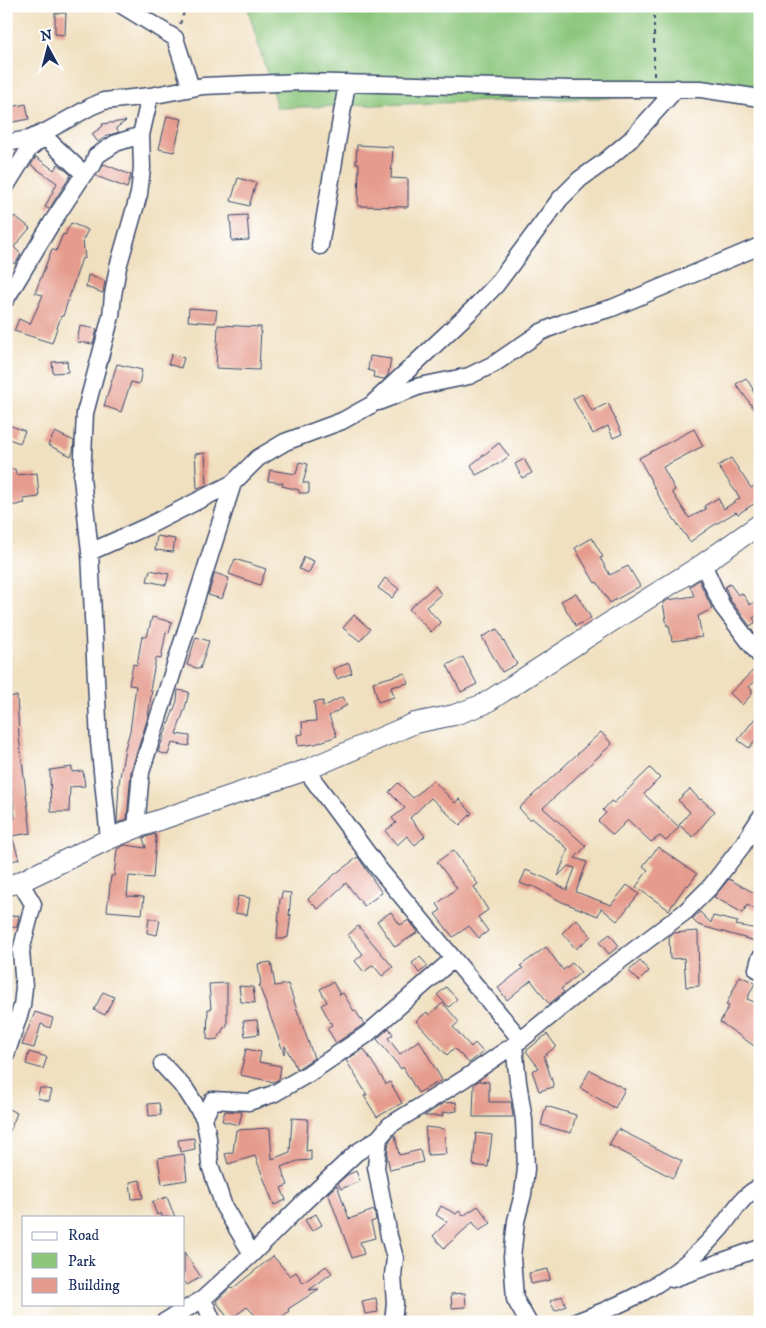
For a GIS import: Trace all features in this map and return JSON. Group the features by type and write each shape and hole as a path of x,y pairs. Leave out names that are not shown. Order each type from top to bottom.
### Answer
{"main road":[{"path":"13,884 136,828 306,770 415,724 454,715 484,704 703,564 760,524"}],"street":[{"path":"123,6 175,38 191,88"},
{"path":"6,186 29,149 46,134 92,106 104,102 191,88 300,82 570,89 701,88 760,98"},
{"path":"320,246 347,84"},
{"path":"371,405 496,285 560,199 580,179 630,140 677,88"},
{"path":"109,839 99,742 90,552 82,478 85,413 111,316 118,267 139,194 142,168 141,135 150,96"},
{"path":"6,143 46,134"},
{"path":"46,134 84,174"},
{"path":"6,299 51,224 84,174 93,165 96,156 106,148 123,140 141,135"},
{"path":"90,552 233,484 258,458 285,442 342,421 371,405 420,386 469,376 494,364 541,332 567,321 612,308 760,246"},
{"path":"136,828 141,772 233,484"},
{"path":"703,564 722,606 760,656"},
{"path":"306,770 379,869 453,959 518,1043 518,1082 524,1120 526,1169 523,1194 516,1221 512,1258 515,1299 528,1322"},
{"path":"164,1322 203,1299 356,1153 379,1138 390,1125 518,1043 597,978 686,911 711,886 760,818"},
{"path":"6,1056 22,1006 24,987 21,951 33,904 13,884"},
{"path":"204,1118 213,1100 249,1102 273,1094 308,1074 366,1036 416,989 453,959"},
{"path":"162,1064 186,1090 204,1118 210,1165 224,1207 252,1254"},
{"path":"379,1138 376,1167 394,1258 395,1302 393,1322"},
{"path":"660,1284 695,1255 720,1228 743,1198 760,1187"},
{"path":"576,1322 616,1306 660,1284 760,1248"},
{"path":"203,1299 213,1322"}],"path":[{"path":"175,38 186,6"},
{"path":"654,6 654,88"}],"green space":[{"path":"247,6 760,6 760,93 277,108"}],"building":[{"path":"55,13 66,13 65,35 55,34"},
{"path":"26,104 29,119 8,123 6,108"},
{"path":"167,116 182,119 174,152 159,149"},
{"path":"126,121 116,128 119,132 109,134 98,142 92,134 103,126 102,124"},
{"path":"357,145 393,147 391,178 408,179 408,207 358,206 359,163 356,163"},
{"path":"36,157 54,170 58,164 71,175 49,209 45,207 57,183 31,165"},
{"path":"104,164 131,175 127,188 96,176"},
{"path":"238,178 256,183 249,206 231,201"},
{"path":"247,215 249,240 232,241 230,216"},
{"path":"15,216 30,228 14,247 21,254 15,264 6,257 6,227"},
{"path":"71,223 88,230 83,240 85,259 82,258 52,343 14,331 19,319 30,324 43,295 35,293 52,249 56,251 63,234 65,235"},
{"path":"88,275 105,281 103,293 86,287"},
{"path":"189,308 217,310 215,323 188,321"},
{"path":"218,325 261,327 259,370 216,368"},
{"path":"80,326 97,329 93,344 77,342"},
{"path":"172,354 184,358 181,368 168,364"},
{"path":"370,356 391,359 388,375 384,379 373,377 374,372 368,370"},
{"path":"67,361 68,372 53,373 52,362"},
{"path":"117,364 142,370 139,384 131,382 121,412 104,406"},
{"path":"746,378 760,400 760,417 736,384"},
{"path":"582,394 592,411 608,403 622,434 613,438 608,426 593,434 573,399"},
{"path":"6,424 25,431 20,443 6,438"},
{"path":"694,429 703,446 663,467 675,490 672,492 689,518 706,509 704,506 718,498 724,509 740,498 718,466 731,458 751,488 760,482 760,500 738,514 736,512 711,527 690,542 661,500 639,458"},
{"path":"55,432 74,441 71,456 48,445"},
{"path":"499,443 509,456 500,463 476,475 471,465"},
{"path":"205,453 207,485 197,488 195,454"},
{"path":"524,459 532,473 522,478 515,464"},
{"path":"299,462 308,464 303,483 309,483 309,493 299,493 299,490 282,486 283,483 268,481 270,470 296,474"},
{"path":"15,469 16,475 37,473 39,497 23,499 25,503 6,507 6,470"},
{"path":"157,536 175,539 173,552 155,550"},
{"path":"592,538 603,557 600,558 610,575 628,566 640,586 610,603 597,582 595,583 575,548"},
{"path":"304,557 314,561 309,573 299,569"},
{"path":"235,559 266,569 260,585 229,574"},
{"path":"150,570 169,574 166,585 147,581"},
{"path":"215,573 229,578 222,599 208,595"},
{"path":"385,578 399,589 392,598 378,588"},
{"path":"699,580 712,609 698,616 702,637 672,641 663,603 668,600 694,596 690,586"},
{"path":"730,584 738,595 742,593 750,605 760,598 760,613 753,618 756,622 750,626 731,601 725,587"},
{"path":"435,586 441,594 426,607 441,623 431,632 409,609"},
{"path":"576,593 591,618 576,626 561,601"},
{"path":"354,615 370,629 360,641 343,628"},
{"path":"152,617 172,622 169,633 166,632 161,659 156,658 150,690 152,690 148,717 131,771 127,819 117,823 119,783 130,731 136,686 129,685 133,664 137,665 142,636 147,637"},
{"path":"497,629 517,664 502,672 482,637"},
{"path":"196,637 209,641 200,669 187,665"},
{"path":"463,657 477,684 461,692 447,665"},
{"path":"349,663 352,673 337,679 333,669"},
{"path":"760,666 760,677 749,687 752,690 752,694 742,705 730,693"},
{"path":"405,673 408,683 391,687 394,697 378,702 373,682"},
{"path":"178,690 189,692 176,734 190,736 189,746 172,743 168,755 158,752 177,701"},
{"path":"17,696 19,737 31,833 12,836 19,859 6,863 6,818 15,818 6,744 6,697"},
{"path":"342,697 347,705 329,716 337,736 315,744 298,746 297,735 303,734 302,722 316,721 314,702 323,701 323,707"},
{"path":"760,712 760,734 749,748 738,740"},
{"path":"601,732 612,744 543,808 586,846 575,858 587,862 576,892 611,905 627,885 639,894 617,921 601,908 598,916 562,902 531,885 530,887 520,883 526,870 567,890 575,868 568,866 558,876 568,849 532,818 530,820 519,808"},
{"path":"72,767 72,772 83,771 85,786 70,787 69,812 51,812 50,770"},
{"path":"650,768 660,778 644,794 679,827 666,841 660,836 651,842 628,820 613,835 598,821 606,813 603,810 611,801 614,803"},
{"path":"433,780 455,803 459,799 472,813 460,825 431,798 410,818 425,836 415,845 407,836 397,845 385,831 396,823 392,818 405,808 389,792 398,783 413,798"},
{"path":"690,789 700,800 715,811 693,837 679,825 690,812 678,800"},
{"path":"155,834 153,878 129,876 127,896 144,897 142,914 107,911 111,876 114,876 117,849 125,845 146,848 143,838"},
{"path":"658,847 697,874 688,886 686,885 669,910 636,887 648,870 643,866"},
{"path":"453,850 478,884 474,887 488,910 478,917 488,931 479,938 469,926 453,937 435,914 441,910 437,904 457,888 437,862"},
{"path":"358,857 382,893 364,906 346,883 318,909 308,899 335,874"},
{"path":"729,879 760,896 760,912 747,905 743,913 714,897"},
{"path":"282,892 291,893 289,916 291,914 288,937 277,939 280,899"},
{"path":"238,896 250,898 247,915 235,913"},
{"path":"391,912 400,925 409,920 418,932 395,947 377,921"},
{"path":"700,912 711,923 713,916 738,922 736,925 758,929 755,941 698,925 692,919"},
{"path":"19,915 17,927 6,928 6,917"},
{"path":"149,918 160,920 157,935 147,933"},
{"path":"576,919 591,936 576,949 562,933"},
{"path":"358,926 393,967 382,976 373,965 364,972 355,961 363,954 348,935"},
{"path":"698,931 699,986 686,987 684,958 670,959 669,937 673,933"},
{"path":"610,934 619,946 609,954 599,942"},
{"path":"546,947 563,970 572,963 581,972 561,989 564,992 549,1004 531,980 507,1000 498,988 523,968 520,966"},
{"path":"420,957 428,966 419,973 412,963"},
{"path":"640,961 649,971 639,981 629,971"},
{"path":"271,962 275,986 288,984 314,1058 297,1069 285,1046 284,1054 259,985 261,985 258,964"},
{"path":"740,976 755,983 747,999 760,1004 760,1050 720,1022 729,1006 726,1005"},
{"path":"333,982 340,995 343,993 364,1024 336,1043 327,1028 332,1025 321,1005 327,1002 320,989"},
{"path":"227,983 227,1027 224,1027 218,1039 207,1039 208,1009 211,1009 209,984"},
{"path":"239,986 253,987 255,1003 241,1002"},
{"path":"446,987 457,999 449,1007 437,995"},
{"path":"103,992 114,997 105,1015 94,1010"},
{"path":"443,1003 459,1022 453,1027 471,1047 475,1043 483,1052 469,1063 454,1048 447,1055 416,1021 427,1012 429,1015"},
{"path":"35,1012 53,1018 50,1028 41,1024 34,1048 22,1045"},
{"path":"257,1020 259,1034 245,1036 243,1021"},
{"path":"389,1028 393,1035 388,1038 400,1054 419,1040 442,1080 418,1093 403,1067 401,1069 377,1039"},
{"path":"547,1034 556,1046 544,1056 554,1087 539,1091 532,1071 539,1068 526,1051"},
{"path":"246,1049 261,1052 259,1062 281,1066 279,1079 274,1082 240,1075"},
{"path":"364,1049 386,1084 390,1082 402,1103 377,1117 364,1096 367,1095 346,1060"},
{"path":"29,1052 47,1057 43,1069 26,1064"},
{"path":"590,1070 625,1089 615,1108 580,1088"},
{"path":"478,1081 489,1082 489,1102 511,1102 513,1117 473,1117 474,1085"},
{"path":"40,1088 52,1090 49,1101 37,1098"},
{"path":"456,1102 457,1111 442,1113 443,1116 424,1116 444,1103"},
{"path":"159,1103 161,1115 149,1116 148,1104"},
{"path":"546,1106 576,1115 571,1133 541,1125"},
{"path":"6,1108 17,1113 7,1138 6,1138"},
{"path":"225,1111 242,1112 239,1125 222,1121"},
{"path":"292,1118 308,1119 306,1151 311,1150 311,1160 298,1161 281,1167 288,1185 281,1188 286,1200 274,1205 255,1156 228,1164 225,1154 233,1152 236,1130 270,1128 272,1159 290,1152"},
{"path":"425,1127 444,1129 446,1154 428,1155"},
{"path":"618,1129 682,1161 673,1178 609,1145"},
{"path":"476,1133 492,1135 488,1167 473,1165"},
{"path":"395,1135 399,1155 420,1150 423,1162 390,1170 387,1156 389,1142"},
{"path":"194,1138 195,1149 180,1152 178,1140"},
{"path":"184,1154 187,1180 162,1184 158,1158"},
{"path":"356,1171 360,1181 341,1189 338,1183 347,1175"},
{"path":"140,1180 143,1198 132,1199 130,1182"},
{"path":"337,1185 349,1219 374,1210 376,1220 371,1222 375,1238 360,1242 364,1254 352,1258 328,1193"},
{"path":"167,1197 175,1216 162,1216 161,1213 157,1215 152,1202"},
{"path":"441,1206 456,1214 459,1211 463,1216 478,1206 491,1223 479,1231 473,1222 444,1248 433,1236 447,1222 436,1215"},
{"path":"316,1214 322,1225 312,1231 305,1220"},
{"path":"185,1253 201,1277 187,1285 185,1282"},
{"path":"273,1256 290,1276 296,1272 303,1283 326,1266 332,1273 309,1290 319,1289 288,1309 289,1311 276,1322 262,1322 247,1307 229,1320 216,1301 231,1287 232,1289"},
{"path":"548,1269 550,1280 531,1284 529,1273"},
{"path":"465,1293 466,1307 452,1308 451,1294"},
{"path":"562,1296 566,1306 555,1311 550,1301"},
{"path":"376,1298 378,1312 365,1314 362,1301"}]}
